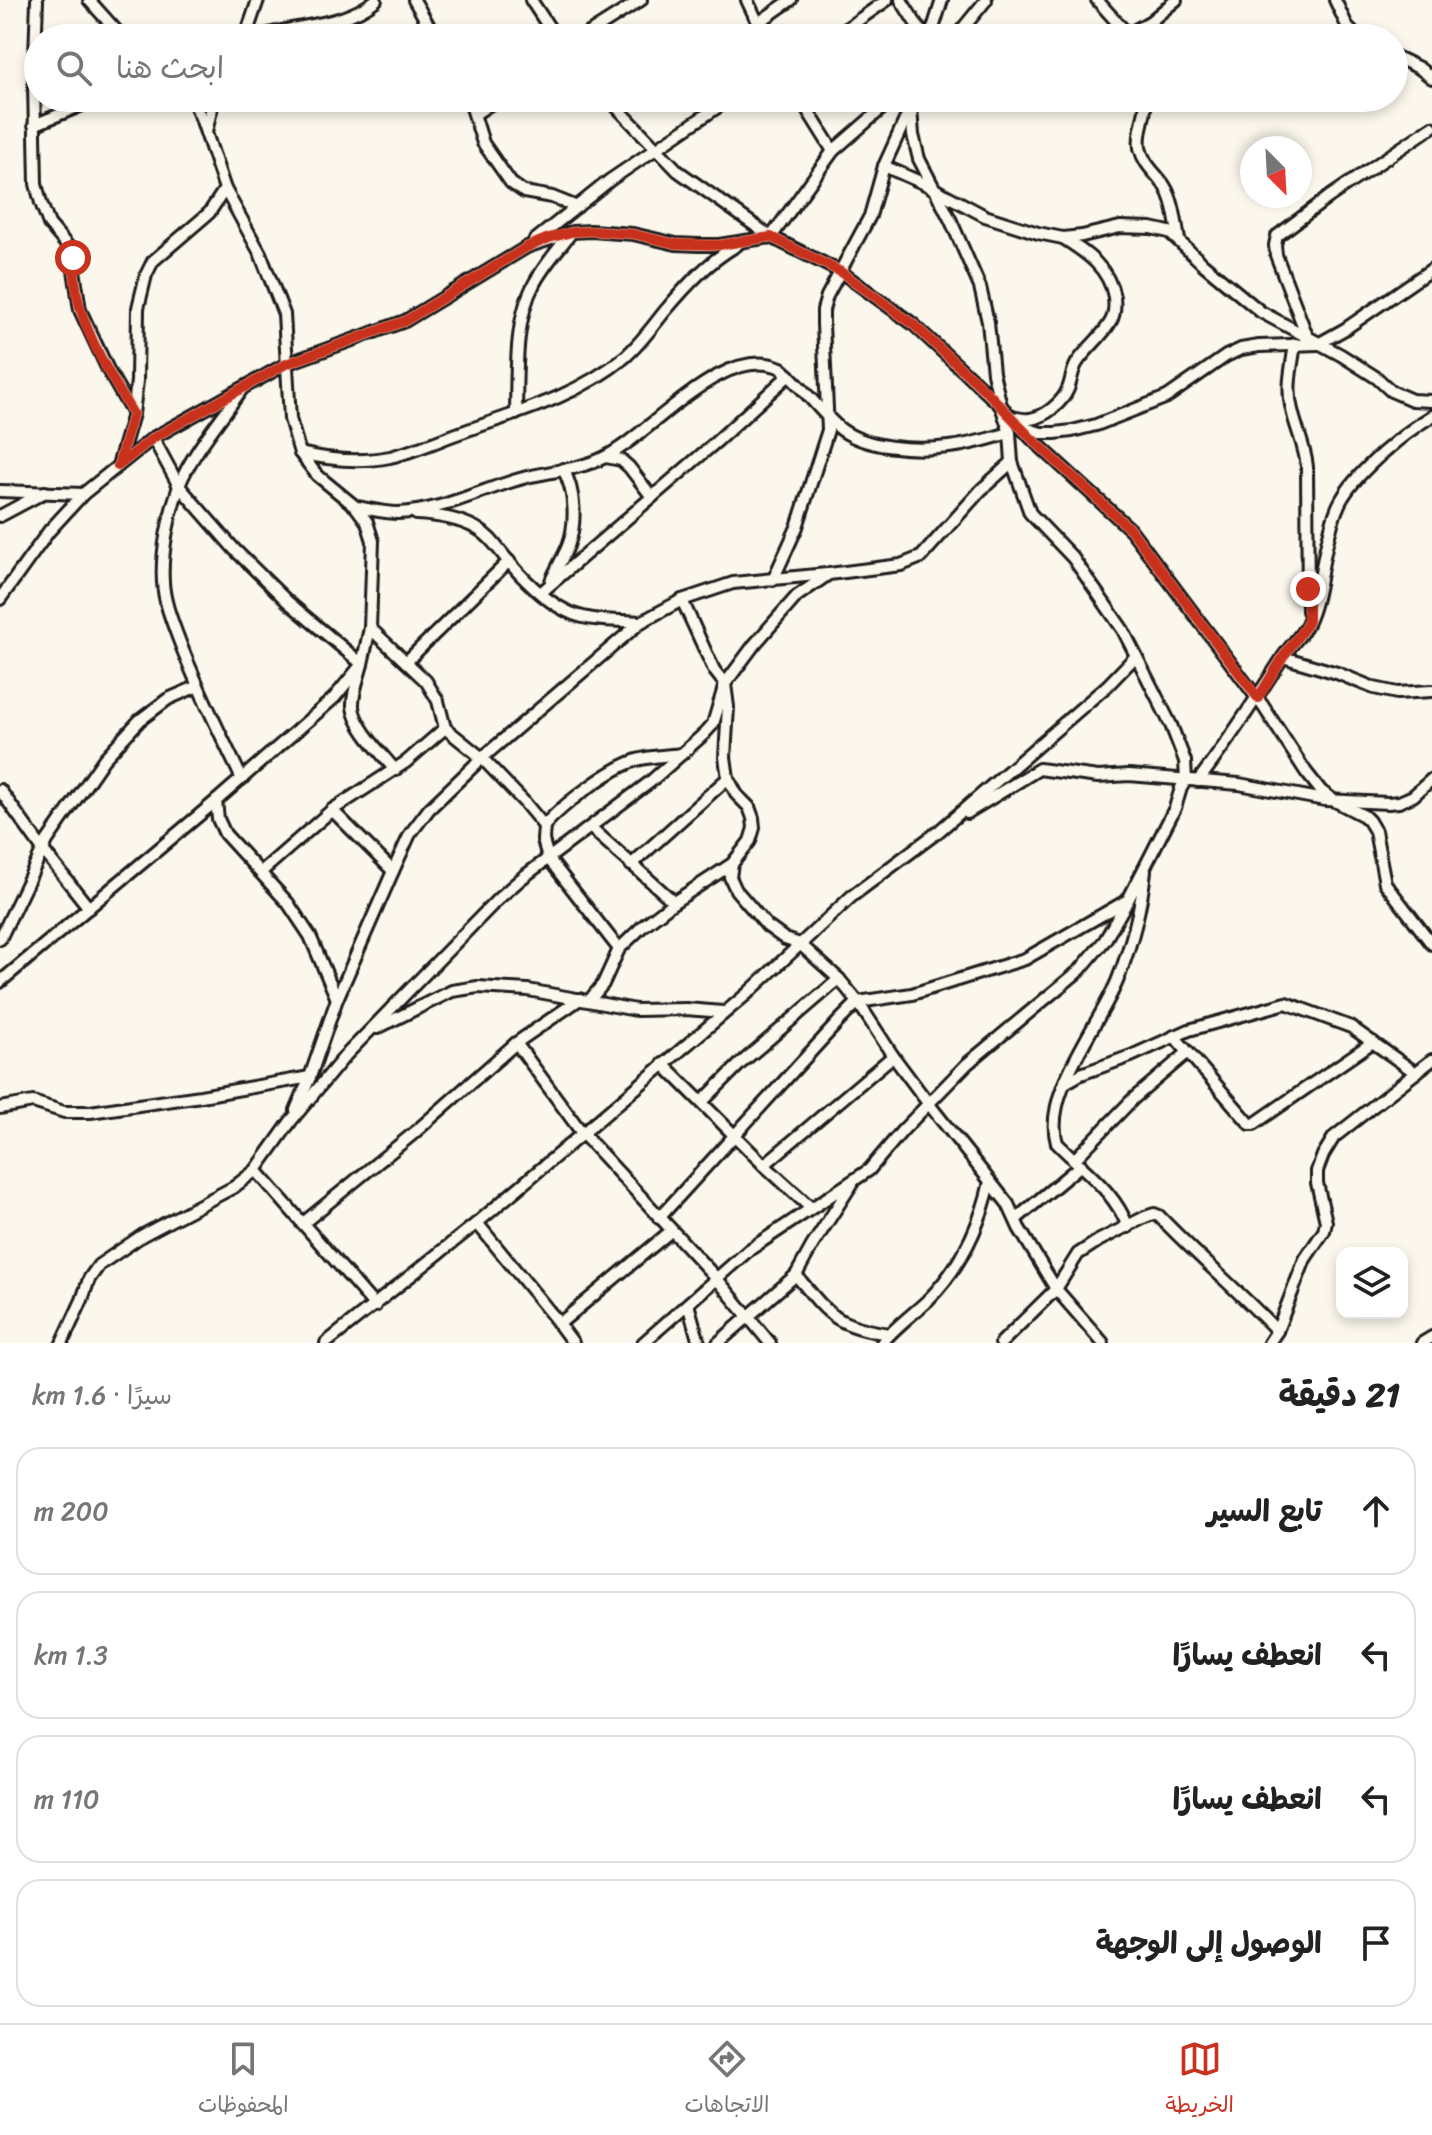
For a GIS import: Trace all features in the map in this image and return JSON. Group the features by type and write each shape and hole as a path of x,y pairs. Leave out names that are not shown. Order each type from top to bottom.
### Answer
{"street":[{"path":"36,24 37,0"},
{"path":"89,0 110,24"},
{"path":"250,24 258,0"},
{"path":"319,24 342,19 376,0"},
{"path":"414,0 428,24"},
{"path":"531,0 547,24"},
{"path":"603,24 641,0"},
{"path":"747,0 758,23 791,0"},
{"path":"853,24 887,0"},
{"path":"901,0 918,24"},
{"path":"933,24 942,0"},
{"path":"966,24 986,0"},
{"path":"1097,0 1117,24"},
{"path":"1146,24 1176,0"},
{"path":"1335,0 1346,24"},
{"path":"1408,63 1432,78"},
{"path":"34,112 36,184 41,203 49,224 71,250 80,310 133,414"},
{"path":"34,125 65,112"},
{"path":"198,112 225,189 260,253 284,314 290,419 300,453 317,475 356,507 367,522 373,541 370,628 353,706 366,734 395,770"},
{"path":"206,134 211,112"},
{"path":"478,112 475,114 483,143 511,183 524,192 552,197 577,207"},
{"path":"621,112 678,171 771,237 841,272 913,324 1131,530 1258,698 1315,784 1333,800 1369,821 1375,831 1385,883 1432,944"},
{"path":"0,599 49,531 83,494 153,438 286,364 405,321 527,247 610,180 710,112"},
{"path":"809,112 833,151"},
{"path":"527,247 572,232 591,231 633,234 687,245 719,245 771,237 833,151 878,112"},
{"path":"773,580 802,514 825,442 828,417 823,310 827,296 870,216 884,166 909,112"},
{"path":"913,112 913,135 919,159 980,287 988,322 993,373 1010,433 1012,462 1030,513 1073,558 1123,630 1171,725 1192,780"},
{"path":"1144,112 1139,131 1140,148 1144,161 1166,188 1179,240"},
{"path":"1307,336 1276,255 1277,236 1432,127"},
{"path":"884,166 985,216 1063,238 1096,261 1106,274 1115,308 1112,321 1077,361 1069,387 1047,412 1027,419 1011,417"},
{"path":"118,466 133,414 137,381 138,308 146,275 153,261 209,213 225,189"},
{"path":"1063,238 1120,227 1169,232 1261,312 1341,355 1391,391 1412,400 1432,401"},
{"path":"516,414 518,342 532,286 572,232"},
{"path":"300,453 332,461 390,457 565,395 624,357 705,266 742,242"},
{"path":"1020,427 1055,433 1096,425 1167,397 1241,349 1318,344 1432,269"},
{"path":"1295,344 1289,387 1291,409 1305,449 1307,467 1308,621"},
{"path":"397,513 446,504 525,478 589,464 606,457 702,384 736,368 756,363 770,363 781,368 838,427 868,442 921,449 951,447 1010,433"},
{"path":"546,594 789,375"},
{"path":"242,779 198,686 168,609 163,561 179,486 189,466 243,388"},
{"path":"643,1343 749,1250 854,1181 879,1159 967,1064 1080,970 1105,940 1128,900 1175,808 1181,788 1192,780 1258,698 1308,621 1334,517 1342,498 1388,448 1432,416"},
{"path":"153,438 179,486 235,550 288,602 362,664"},
{"path":"606,457 621,460 652,497"},
{"path":"291,1121 337,999 410,834 429,809 482,758 641,622 682,600 733,583 901,565 921,557 981,490 1012,462"},
{"path":"546,594 571,533 572,496 563,469"},
{"path":"0,491 83,494"},
{"path":"0,516 47,491"},
{"path":"356,507 456,519 478,529 494,542 526,580 572,613 588,618 641,622"},
{"path":"406,662 509,561"},
{"path":"62,1343 89,1279 99,1265 143,1235 234,1187 256,1170 291,1121 345,1056 498,899 650,782 704,734 713,724 725,684 777,617 797,596 829,574"},
{"path":"302,1224 414,1133 516,1043 584,1000 603,984 619,949 674,902 732,864 750,841 753,818 749,807 737,795 728,778 725,684 714,670 682,600"},
{"path":"370,628 426,681 438,701 445,728 482,758 544,826 543,840 548,858 619,949"},
{"path":"326,1343 477,1223 748,993 852,896 939,831 1108,685 1136,656"},
{"path":"1283,657 1374,688 1397,693 1432,691"},
{"path":"0,982 242,779 334,698 362,664"},
{"path":"0,939 43,850 104,759 140,720 168,699 198,686"},
{"path":"261,872 332,810 395,770 445,728"},
{"path":"544,826 587,788 630,763 682,754"},
{"path":"939,831 1039,769 1098,777 1129,775 1239,784 1333,800 1399,802 1413,796 1432,780"},
{"path":"631,865 728,778"},
{"path":"0,790 89,908"},
{"path":"216,801 218,819 225,834 288,903 310,936 337,999"},
{"path":"332,810 393,871"},
{"path":"590,827 674,902"},
{"path":"1128,1227 1117,1204 1100,1182 1057,1143 1054,1118 1073,1063 1117,981 1135,933 1146,861"},
{"path":"732,864 730,877 743,899 767,926 785,939 800,944 839,979 858,1002 893,1056 1008,1204 1056,1289 1103,1343"},
{"path":"659,1218 858,1002 912,994 1025,959 1128,900"},
{"path":"702,1102 740,1064 839,979"},
{"path":"368,1033 452,991 478,987 528,990 636,1010 723,1012"},
{"path":"1065,1083 1174,1036 1286,1003 1351,1027 1416,1073"},
{"path":"1174,1036 1247,1122 1254,1124 1373,1042"},
{"path":"516,1043 582,1133 717,1279 770,1343"},
{"path":"1016,1219 1078,1162 1133,1099 1187,1053"},
{"path":"764,1165 893,1056"},
{"path":"1269,1343 1277,1331 1305,1259 1324,1231 1326,1222 1317,1183 1317,1171 1323,1155 1334,1137 1432,1060"},
{"path":"663,1064 811,1208"},
{"path":"0,1108 33,1102 64,1112 90,1112 310,1077"},
{"path":"256,1170 375,1306"},
{"path":"718,1343 796,1275 854,1181"},
{"path":"796,1275 829,1314 841,1322 885,1339 931,1297 958,1265 985,1204 990,1182"},
{"path":"1001,1343 1056,1289 1078,1254 1154,1214 1277,1331"},
{"path":"477,1223 559,1324 568,1341"},
{"path":"559,1324 671,1231"},
{"path":"688,1304 699,1343"},
{"path":"1422,1343 1432,1337"}],"route":[{"path":"73,258 80,310 93,341 133,414 118,466 153,438 286,364 405,321 527,247 549,238 591,231 633,234 676,244 719,245 771,237 841,272 913,324 991,396 1031,438 1131,530 1258,698 1308,621 1308,589"}]}
